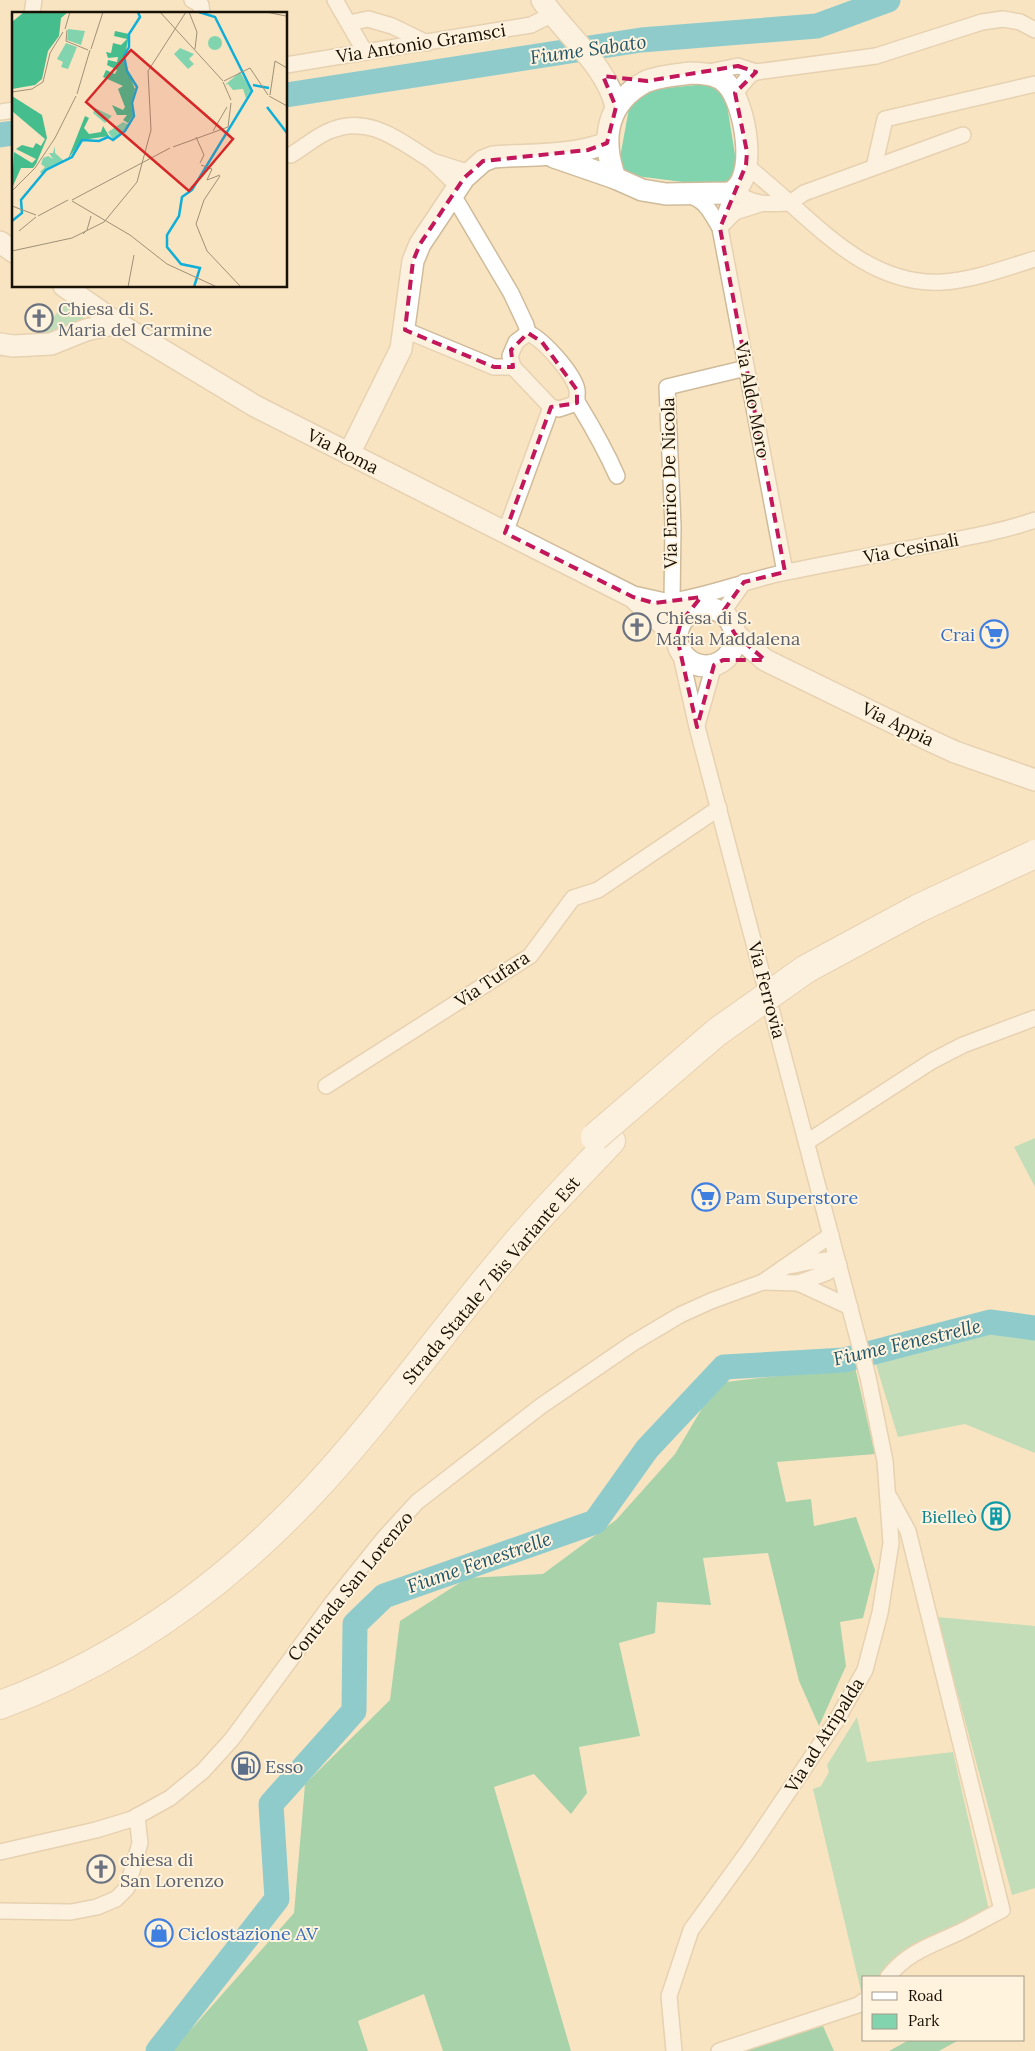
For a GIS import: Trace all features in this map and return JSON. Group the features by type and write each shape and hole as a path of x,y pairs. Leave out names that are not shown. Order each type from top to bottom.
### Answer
{"highway":[{"name":"Strada Statale 7 Bis Variante Est","path":"0,1688 73,1658 122,1630 182,1591 223,1557 275,1508 312,1469 516,1220 717,1032 806,969 918,908 1035,854"},
{"name":"Strada Statale 7 Bis Variante Est","path":"0,1705 44,1688 116,1651 178,1612 245,1559 312,1492 603,1139 716,1051 785,1002 850,962 895,938 1035,871"}],"street":[{"path":"192,0 201,5 202,12"},
{"path":"335,0 365,52"},
{"name":"Via Antonio Gramsci","path":"288,65 531,26 551,10 603,76 613,93 616,107"},
{"path":"349,23 368,19 392,26 426,43"},
{"path":"735,93 750,75 756,72 876,56 982,22 1003,19 1020,22 1035,30"},
{"path":"701,74 738,66 756,72"},
{"path":"603,76 647,81 691,73 715,75 726,82 735,93 744,132 747,152 746,164 743,179 734,191 720,228"},
{"path":"615,178 610,163 607,143 616,107 628,94 647,81"},
{"path":"874,167 885,119 1035,84"},
{"path":"291,155 327,132 362,125 383,131 432,161 460,185 526,325 528,333 542,342 570,376 577,390 577,403 596,433 617,476"},
{"path":"720,228 727,218 735,212 760,204 790,203 804,193 963,135"},
{"path":"349,454 401,349 413,261 420,244 460,185 483,161 493,157 588,150 607,143"},
{"path":"542,153 615,178 642,190 686,195 719,195 734,191"},
{"path":"746,164 839,247 886,273 918,281 941,282 962,280 1035,259"},
{"path":"734,191 744,199 760,204"},
{"path":"686,195 697,198 709,207 720,228"},
{"name":"Via Aldo Moro","path":"720,228 785,572"},
{"path":"0,242 12,251"},
{"name":"Via Roma","path":"67,288 117,323 255,406 349,454 633,597 663,602 678,607 692,605"},
{"path":"0,344 13,346 51,344 86,330 117,323"},
{"path":"405,330 494,367 513,367"},
{"path":"528,333 516,342 511,350 510,356 513,367 551,407 559,409 577,403"},
{"name":"Via Enrico De Nicola","path":"663,602 673,526 667,387 746,368"},
{"path":"506,533 551,407"},
{"name":"Via Cesinali","path":"692,605 744,582 785,572 1016,527 1035,520"},
{"path":"722,613 744,582"},
{"name":"Via Roma","path":"633,597 678,642"},
{"path":"697,727 719,662 730,653 734,644 735,634 733,626 722,613 692,605 681,622 678,642 689,660 697,664 719,662"},
{"name":"Via Appia","path":"735,634 765,660 955,752 1035,780"},
{"name":"Via Ferrovia","path":"678,642 697,727 856,1332"},
{"name":"Via Appia","path":"719,662 765,660"},
{"name":"Via Tufara","path":"326,1086 530,956 573,898 598,890 719,808"},
{"path":"807,1142 932,1061 963,1045 1035,1018"},
{"name":"Contrada San Lorenzo","path":"0,1852 96,1830 137,1816 170,1798 203,1771 232,1739 332,1603 385,1537 417,1502 540,1406 633,1343 696,1308 763,1282 831,1235"},
{"name":"Contrada San Lorenzo","path":"781,1268 809,1262 838,1262"},
{"name":"Contrada San Lorenzo","path":"763,1282 798,1283 826,1273 838,1262"},
{"name":"Contrada San Lorenzo","path":"798,1283 850,1307"},
{"name":"Via ad Atripalda","path":"674,2051 669,1996 691,1930 749,1850 826,1736 865,1670 880,1612 891,1543 885,1461 868,1377 856,1332"},
{"path":"887,1492 908,1531 1002,1910 960,1932 921,1949 898,1964 889,1976"},
{"path":"0,1911 71,1912 97,1907 116,1899 127,1888 138,1852 140,1843 137,1816"},
{"path":"719,2051 862,2002"}],"highlighted area":[{"path":"738,66 756,72 735,93 747,152 746,165 720,228 785,572 744,582 722,613 735,634 765,660 723,660 714,665 697,727 677,637 681,622 701,597 654,603 633,597 505,533 551,407 577,403 577,390 542,342 528,333 511,350 513,367 494,367 405,330 413,261 420,244 464,178 483,161 588,150 607,143 616,107 603,76 647,81"}],"green space":[{"path":"716,83 725,93 737,167 730,188 628,175 619,163 630,103 637,91"},
{"path":"65,302 83,315 83,325 39,337"},
{"path":"1035,1138 1035,1187 1014,1147"},
{"path":"989,1329 1035,1333 1035,1453 965,1424 898,1437 874,1358"},
{"path":"855,1367 875,1454 777,1462 786,1502 811,1499 814,1526 856,1517 875,1570 863,1618 840,1622 846,1666 819,1726 799,1681 768,1553 703,1558 711,1605 657,1602 655,1633 619,1643 640,1736 579,1747 587,1793 571,1814 534,1774 494,1787 571,2051 443,2051 424,1994 358,2021 368,2051 169,2051 195,2025 294,1913 305,1784 390,1700 400,1621 467,1578 543,1574 616,1520 675,1454 717,1383"},
{"path":"937,1617 1035,1626 1035,1888 1012,1895"},
{"path":"857,1717 867,1762 953,1752 989,1910 892,1963 880,1976 862,1976 862,1995 813,1789 821,1786 829,1772 827,1765"},
{"path":"823,2026 834,2051 745,2051"},
{"path":"907,2041 957,2041 939,2051 889,2051"}],"waterway":[{"name":"Fiume Sabato","path":"288,95 641,40 817,26 888,0"},
{"name":"Fiume Sabato","path":"0,135 12,133"},
{"name":"Fiume Fenestrelle","path":"158,2051 277,1899 271,1804 354,1711 355,1624 384,1596 595,1522 647,1449 724,1367 844,1360 990,1322 1035,1328"}],"place":[{"name":"Chiesa di S. Maria del Carmine","path":"39,318"},
{"name":"Chiesa di S. Maria Maddalena","path":"637,627"},
{"name":"Crai","path":"994,634"},
{"name":"Pam Superstore","path":"706,1197"},
{"name":"Bielleò","path":"996,1516"},
{"name":"Esso","path":"246,1766"},
{"name":"chiesa di San Lorenzo","path":"101,1869"},
{"name":"Ciclostazione AV","path":"159,1933"}]}
